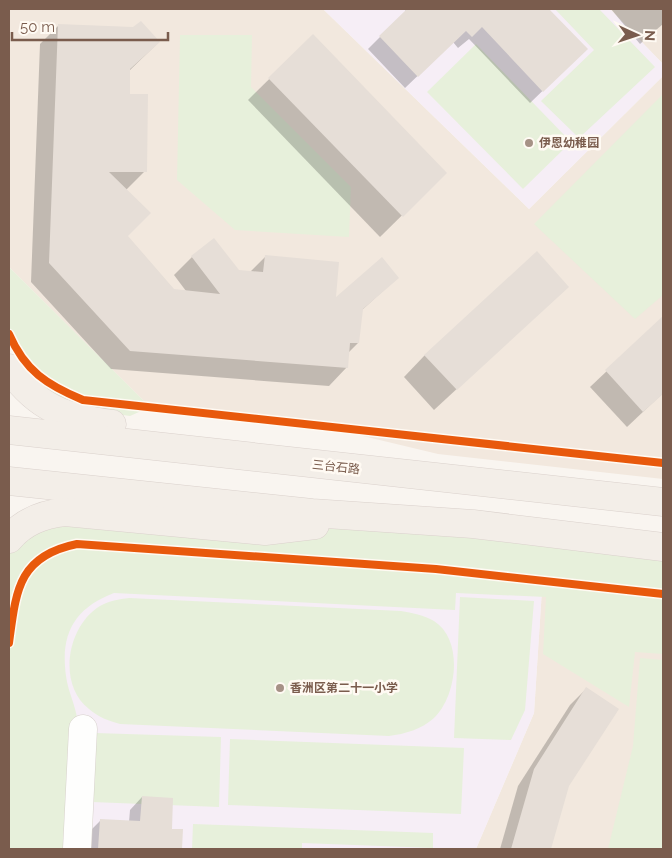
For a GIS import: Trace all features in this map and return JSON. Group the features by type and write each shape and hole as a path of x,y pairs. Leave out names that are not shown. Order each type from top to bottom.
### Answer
{"main road":[{"path":"9,368 22,388 50,408 79,420 310,445 436,478"},
{"name":"三台石路","path":"9,430 663,502"},
{"path":"9,481 312,513 473,524 663,548"},
{"path":"9,540 29,522 52,514 66,512 266,531 376,518"}],"lane":[{"path":"77,849 84,729"}],"shaded area":[{"path":"9,9 323,9 529,209 663,76 663,479 438,454 317,425 150,407 9,267"},
{"name":"伊恩幼稚园","path":"323,9 610,9 663,64 663,76 529,209"},
{"path":"610,9 663,9 663,64"},
{"name":"香洲区第二十一小学","path":"79,566 542,589 534,713 476,849 20,849"},
{"path":"542,589 663,610 663,849 476,849 534,713"}],"green space":[{"path":"555,9 599,9 655,67 579,138 541,101 594,50"},
{"path":"180,35 252,35 251,87 351,187 349,237 235,230 177,180"},
{"path":"476,44 571,142 523,189 427,92"},
{"path":"663,94 663,295 635,319 534,224"},
{"path":"9,267 150,407 130,416 82,409 57,398 29,377 9,347"},
{"path":"376,518 663,549 663,654 635,652 629,707 543,654 546,597 456,593 455,610 114,593 89,606 80,615 73,624 65,647 66,676 78,728 71,849 9,849 9,540 29,523"},
{"path":"460,597 534,601 525,710 511,740 454,738"},
{"path":"129,598 401,611 418,614 434,621 444,630 450,641 454,668 452,683 442,708 434,718 413,730 389,736 120,724 96,714 79,698 73,685 70,671 70,656 80,627 89,615 103,604"},
{"path":"640,658 663,660 663,849 608,849 633,746"},
{"path":"95,733 221,737 219,807 92,802"},
{"path":"230,739 464,748 461,814 228,805"},
{"path":"193,824 433,833 433,848 302,843 302,849 192,849"}],"building":[{"path":"407,9 549,9 588,49 543,92 482,27 472,37 466,31 418,77 379,36"},
{"path":"141,21 160,42 130,69 130,94 148,94 147,172 109,172 151,213 128,236 174,289 220,294 191,256 214,238 239,270 263,272 265,255 339,262 336,297 382,257 399,278 363,309 359,343 350,343 348,368 130,351 49,263 58,24 133,27"},
{"path":"313,34 447,173 403,217 268,78"},
{"path":"537,251 569,287 457,390 424,355"},
{"path":"663,316 663,394 643,412 605,370"},
{"path":"586,687 619,709 569,786 551,849 511,849 534,769"},
{"path":"142,796 173,798 172,829 183,829 182,849 98,849 100,819 140,821"}],"cycle path":[{"path":"9,334 22,358 38,375 59,389 83,400 663,463"},
{"path":"9,643 18,592 31,567 42,557 77,544 436,569 663,594"}],"place":[{"name":"伊恩幼稚园","path":"529,143"},
{"name":"香洲区第二十一小学","path":"280,688"}]}
